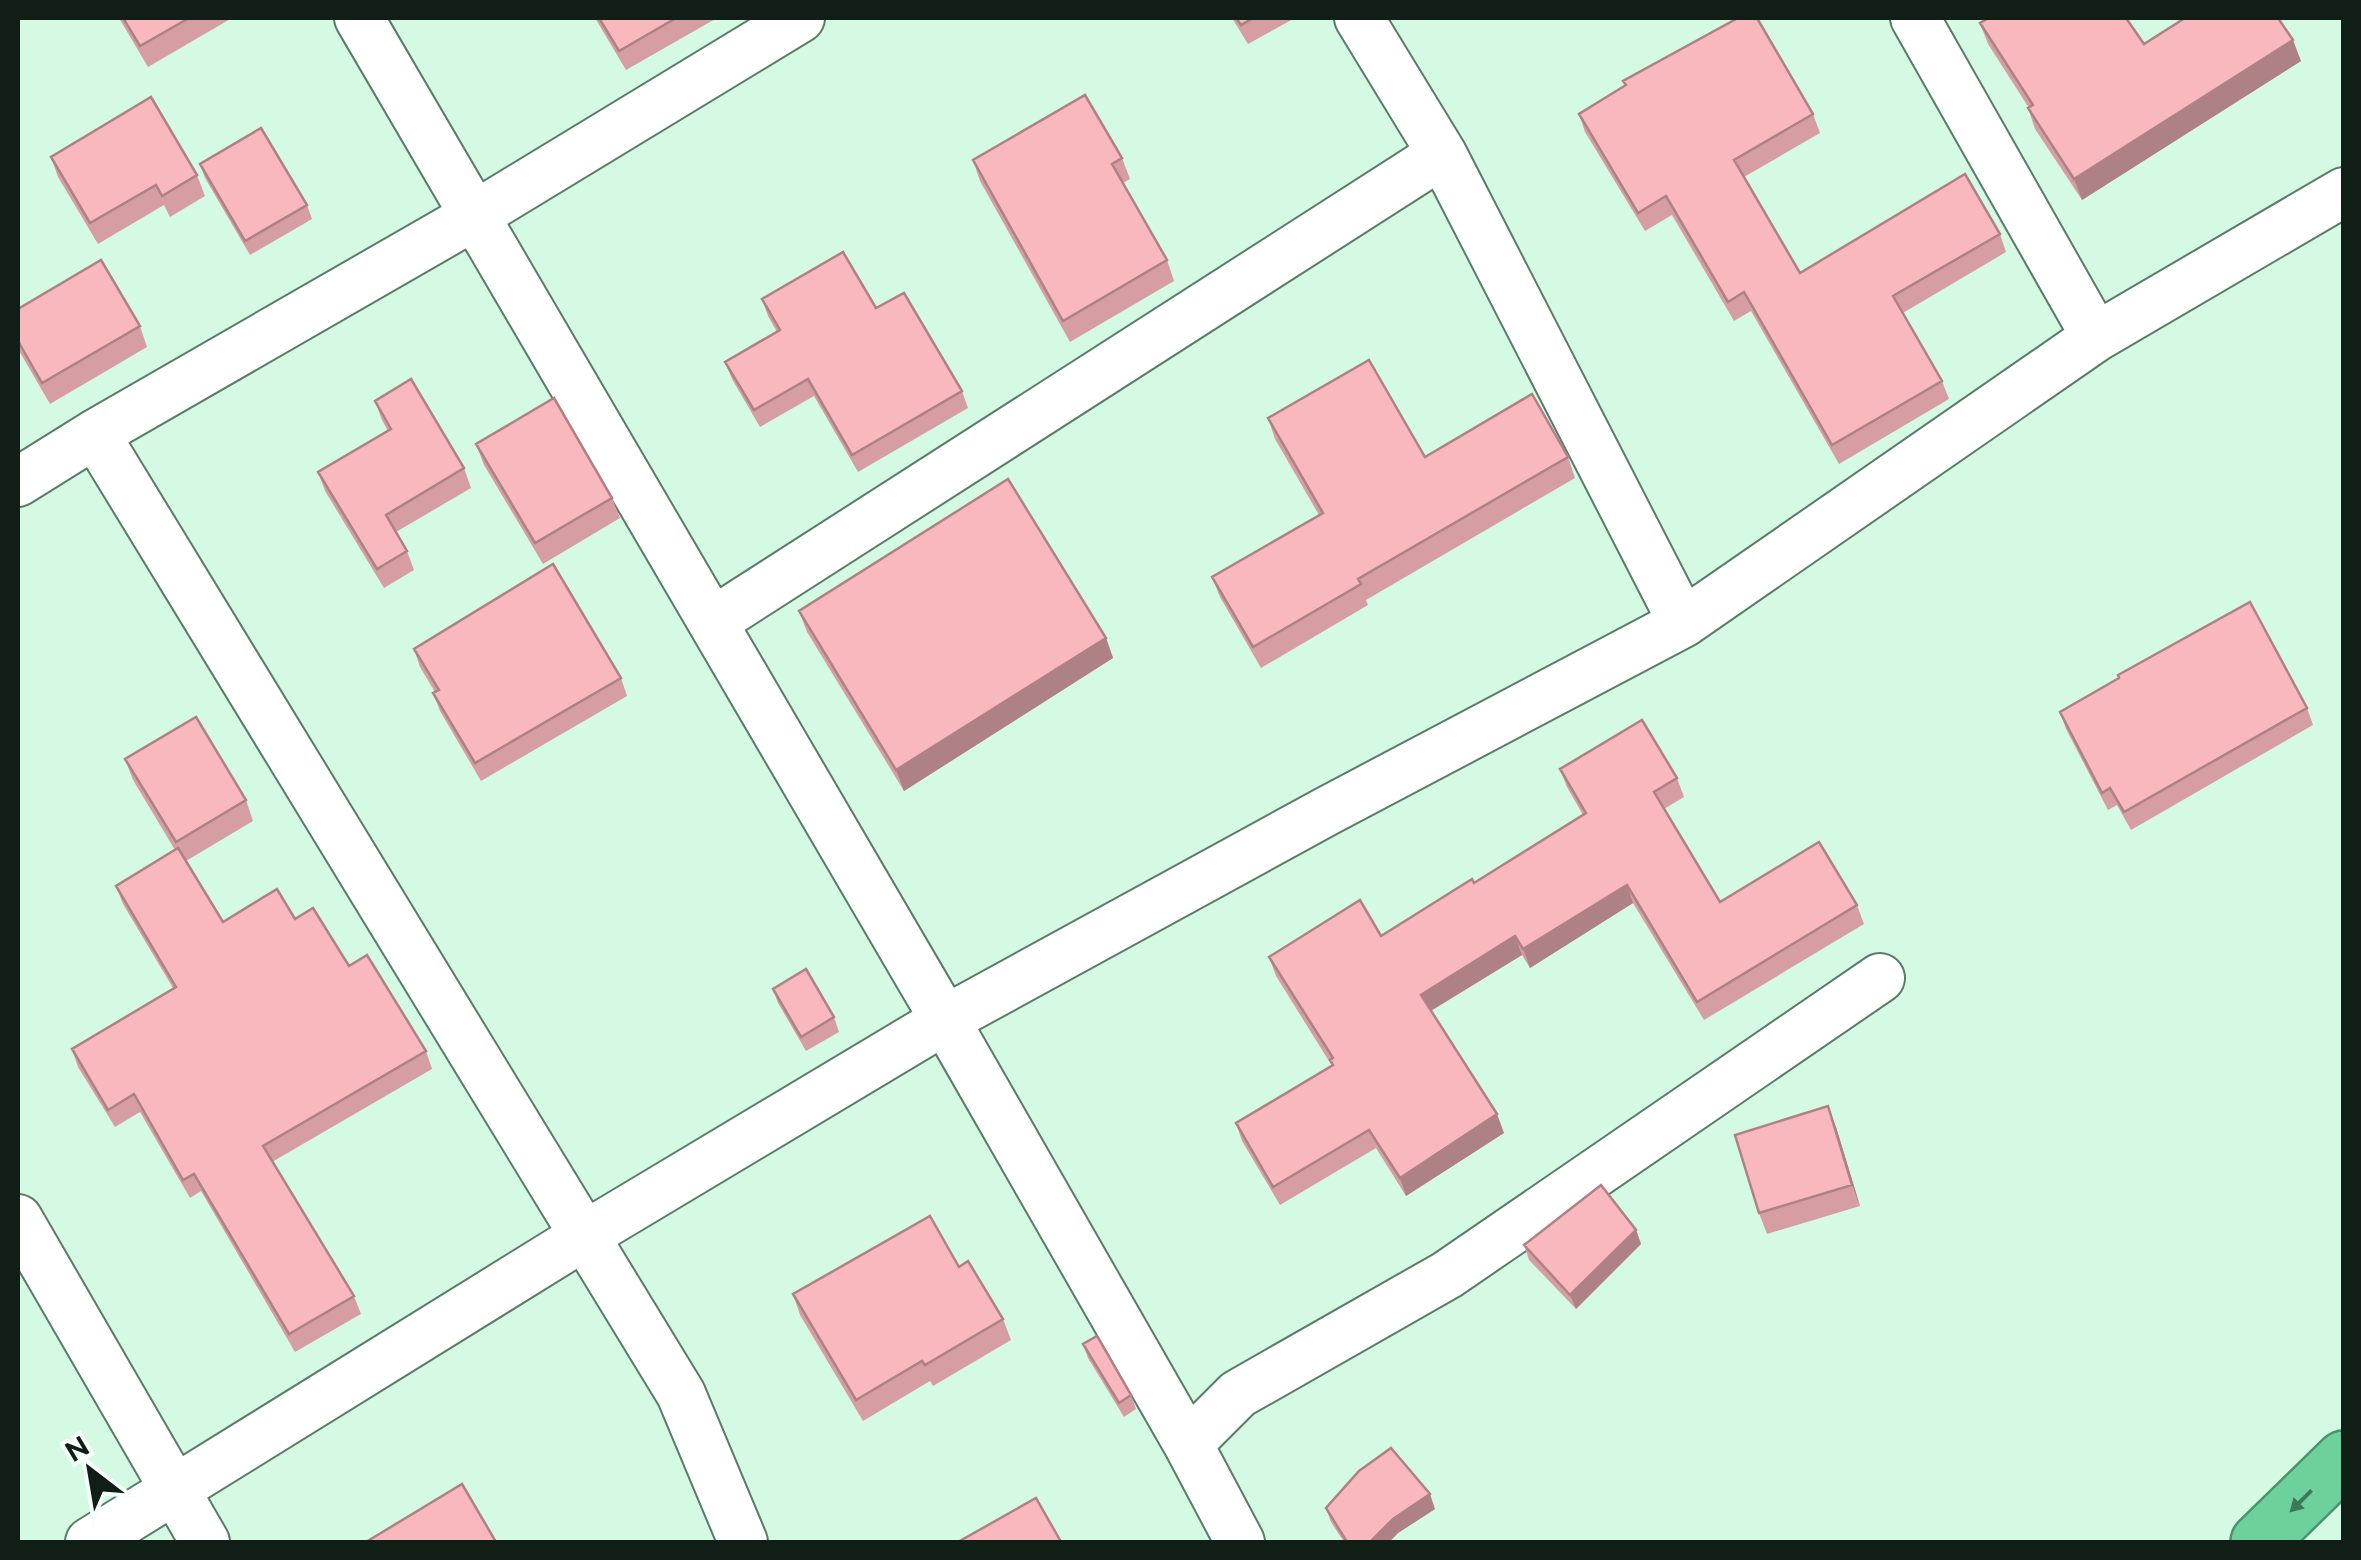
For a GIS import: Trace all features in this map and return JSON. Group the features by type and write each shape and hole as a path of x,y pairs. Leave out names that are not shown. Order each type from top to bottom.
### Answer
{"highway":[{"path":"2259,1542 2344,1458"}],"street":[{"path":"359,18 945,1020 1240,1542"},
{"path":"18,482 474,216 800,18"},
{"path":"1359,18 1442,154 1683,623"},
{"path":"1915,18 2096,337"},
{"path":"714,621 1442,154"},
{"path":"90,1542 584,1236 945,1020 1327,811 1683,623 2096,337 2344,192"},
{"path":"95,434 681,1394 743,1542"},
{"path":"1188,1444 1238,1394 1447,1275 1880,978"},
{"path":"18,1219 206,1542"}],"building":[{"path":"123,18 189,18 140,46"},
{"path":"599,18 676,18 619,51"},
{"path":"1738,18 1757,18 1813,114 1734,160 1800,273 1965,174 2000,234 1893,296 1942,381 1832,445 1744,292 1728,302 1666,196 1638,213 1579,114 1626,85 1623,81"},
{"path":"1989,18 2126,18 2144,44 2185,18 2278,18 2293,40 2074,179 2028,108 2033,105 1980,23"},
{"path":"1085,95 1122,158 1112,164 1167,260 1063,321 973,160"},
{"path":"151,97 197,175 162,196 156,185 90,223 51,157"},
{"path":"261,128 307,205 245,241 200,164"},
{"path":"843,252 876,308 904,293 962,391 852,455 808,379 754,410 725,362 780,330 762,299"},
{"path":"101,260 140,326 42,383 18,341 18,309"},
{"path":"1369,360 1425,457 1532,394 1568,457 1358,579 1361,584 1253,647 1212,577 1323,513 1268,418"},
{"path":"411,379 464,468 386,515 407,551 377,569 318,472 391,429 375,401"},
{"path":"554,398 612,498 535,543 476,444"},
{"path":"1008,479 1106,638 896,770 799,611"},
{"path":"553,564 621,678 475,763 433,693 439,690 414,649"},
{"path":"2250,602 2307,708 2124,812 2110,788 2102,793 2060,712"},
{"path":"196,717 246,800 176,842 125,759"},
{"path":"1642,720 1677,778 1654,792 1720,902 1819,842 1857,905 1697,1002 1627,885 1523,949 1515,936 1421,995 1497,1114 1400,1178 1369,1130 1273,1187 1236,1123 1333,1065 1333,1058 1269,957 1360,900 1381,936 1586,813 1560,769"},
{"path":"178,848 223,922 277,889 295,919 313,908 349,966 367,955 426,1051 263,1146 354,1296 289,1334 194,1174 183,1180 134,1094 108,1110 72,1049 176,987 116,886"},
{"path":"806,969 834,1017 801,1037 773,989"},
{"path":"1828,1106 1852,1185 1759,1213 1735,1135"},
{"path":"1601,1185 1636,1230 1570,1295 1524,1245"},
{"path":"930,1216 959,1267 968,1261 1003,1319 856,1400 793,1294"},
{"path":"1097,1336 1131,1395 1119,1403 1083,1344"},
{"path":"1391,1448 1430,1494 1393,1519 1370,1542 1347,1542 1326,1508 1359,1471"},
{"path":"462,1484 496,1542 366,1542"},
{"path":"1036,1498 1060,1540 1057,1542 958,1542"}]}
